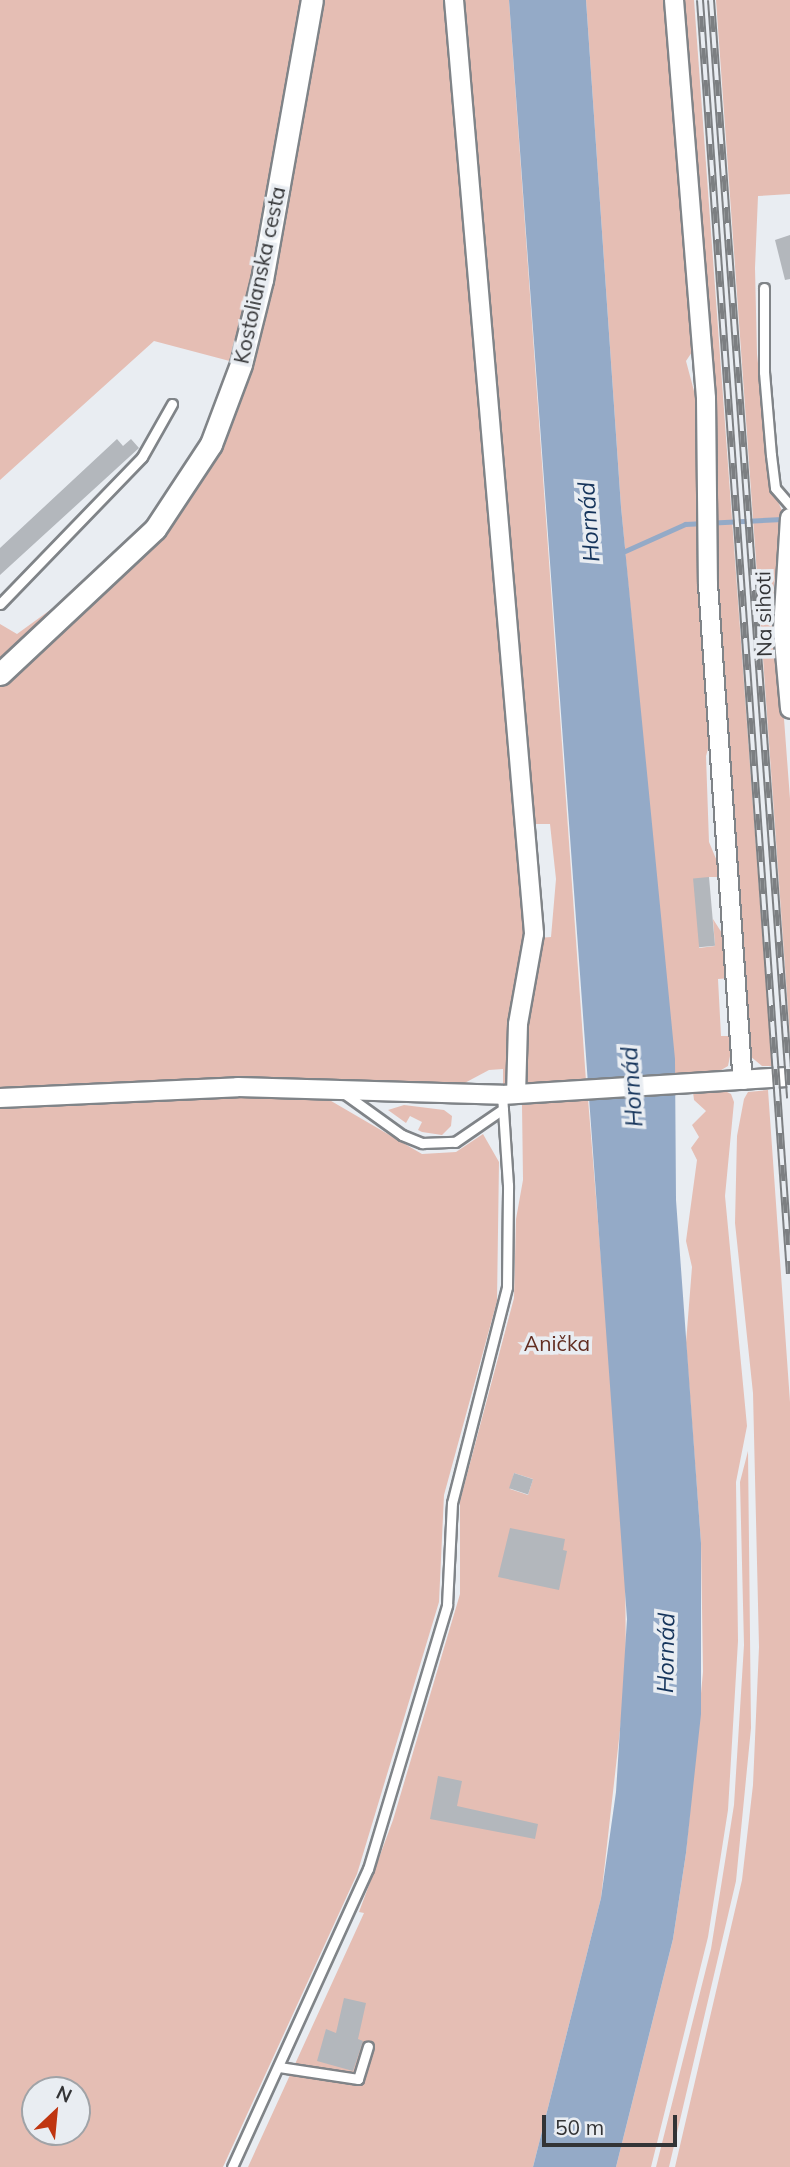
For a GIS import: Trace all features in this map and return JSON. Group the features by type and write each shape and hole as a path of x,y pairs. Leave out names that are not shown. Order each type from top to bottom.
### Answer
{"street":[{"name":"Kostolianska cesta","path":"0,674 155,529 211,444 241,364 262,280 312,0"},
{"path":"454,0 534,934 519,1024 513,1098"},
{"path":"674,0 698,282 711,528 708,584 743,1080"},
{"name":"Na sihoti","path":"790,518 783,630 790,709"},
{"path":"0,1098 238,1087 513,1098 789,1077"}],"lane":[{"path":"764,288 764,372 775,488 790,505"},
{"path":"0,604 142,457 173,404"},
{"path":"340,1090 392,1129 422,1143 455,1142 513,1098"},
{"path":"232,2167 368,1869 447,1605 452,1503 507,1287 513,1098"},
{"path":"279,2067 358,2079 368,2046"}],"green space":[{"path":"0,0 312,0 241,364 154,341 0,480"},
{"path":"325,0 447,0 528,912 510,1077 503,1087 503,1069 489,1070 459,1086 424,1088 292,1078 0,1089 0,687 157,539 218,449 270,295 315,12 323,13"},
{"path":"460,0 509,0 586,1081 523,1083 522,1035 538,938 551,937 556,879 550,824 534,824"},
{"path":"586,0 670,0 694,349 686,361 698,406 711,738 706,756 709,842 719,866 719,877 709,877 699,948 715,946 713,919 727,941 731,978 718,979 721,1036 734,1036 728,1066 716,1073 674,1076 621,507"},
{"path":"679,0 694,0 772,1066 762,1066 750,1056 741,960"},
{"path":"716,0 790,0 790,194 758,196 755,268 757,354 771,486 784,515 774,585 790,799 790,1037"},
{"path":"86,584 0,662 0,624 17,634"},
{"path":"723,1090 731,1094 734,1102 725,1196 747,1426 736,1482 738,1641 728,1810 708,1937 651,2167 616,2167 673,1939 686,1853 703,1672 701,1543 686,1343 692,1267 686,1241 697,1160 691,1148 699,1137 692,1125 706,1111 694,1100 693,1092"},
{"path":"768,1090 790,1402 790,2167 675,2167 742,1880 753,1785 759,1647 753,1393 735,1223 737,1136 744,1099 748,1092"},
{"path":"286,1095 326,1098 422,1154 456,1152 483,1134 499,1162 497,1301 444,1495 439,1602 357,1874 223,2167 0,2167 0,1109"},
{"name":"Anička","path":"588,1099 625,1552 626,1677 601,1898 533,2167 248,2167 364,1913 359,1912 393,1820 460,1594 460,1501 514,1298 516,1219 523,1180 522,1105","holes":["514,1473 533,1479 528,1495 510,1489"]},
{"path":"404,1105 444,1110 452,1116 451,1126 442,1135 422,1132 418,1130 422,1122 410,1116 406,1123 388,1110"},
{"path":"748,1451 751,1728 736,1881 669,2167 656,2167 711,1949 734,1805 744,1645 740,1482"}],"water":[{"name":"Hornád","path":"509,0 586,0 621,507 675,1059 676,1200 701,1543 701,1714 686,1853 673,1939 616,2167 533,2167 601,1898 616,1792 627,1619"}],"building":[{"path":"790,235 790,279 785,280 775,240"},
{"path":"117,439 123,446 131,439 139,448 0,575 0,548"},
{"path":"709,877 715,946 699,947 693,878"},
{"path":"514,1473 533,1479 528,1494 509,1488"},
{"path":"510,1528 565,1539 563,1550 567,1551 559,1590 498,1577"},
{"path":"438,1776 462,1781 457,1806 538,1824 535,1839 430,1819"},
{"path":"344,1998 366,2003 358,2039 363,2041 353,2071 317,2061 326,2029 336,2033"}],"waterway":[{"path":"625,551 685,524 782,519"}],"railway":[{"path":"700,0 790,1274"},
{"path":"711,0 790,1098"}]}
